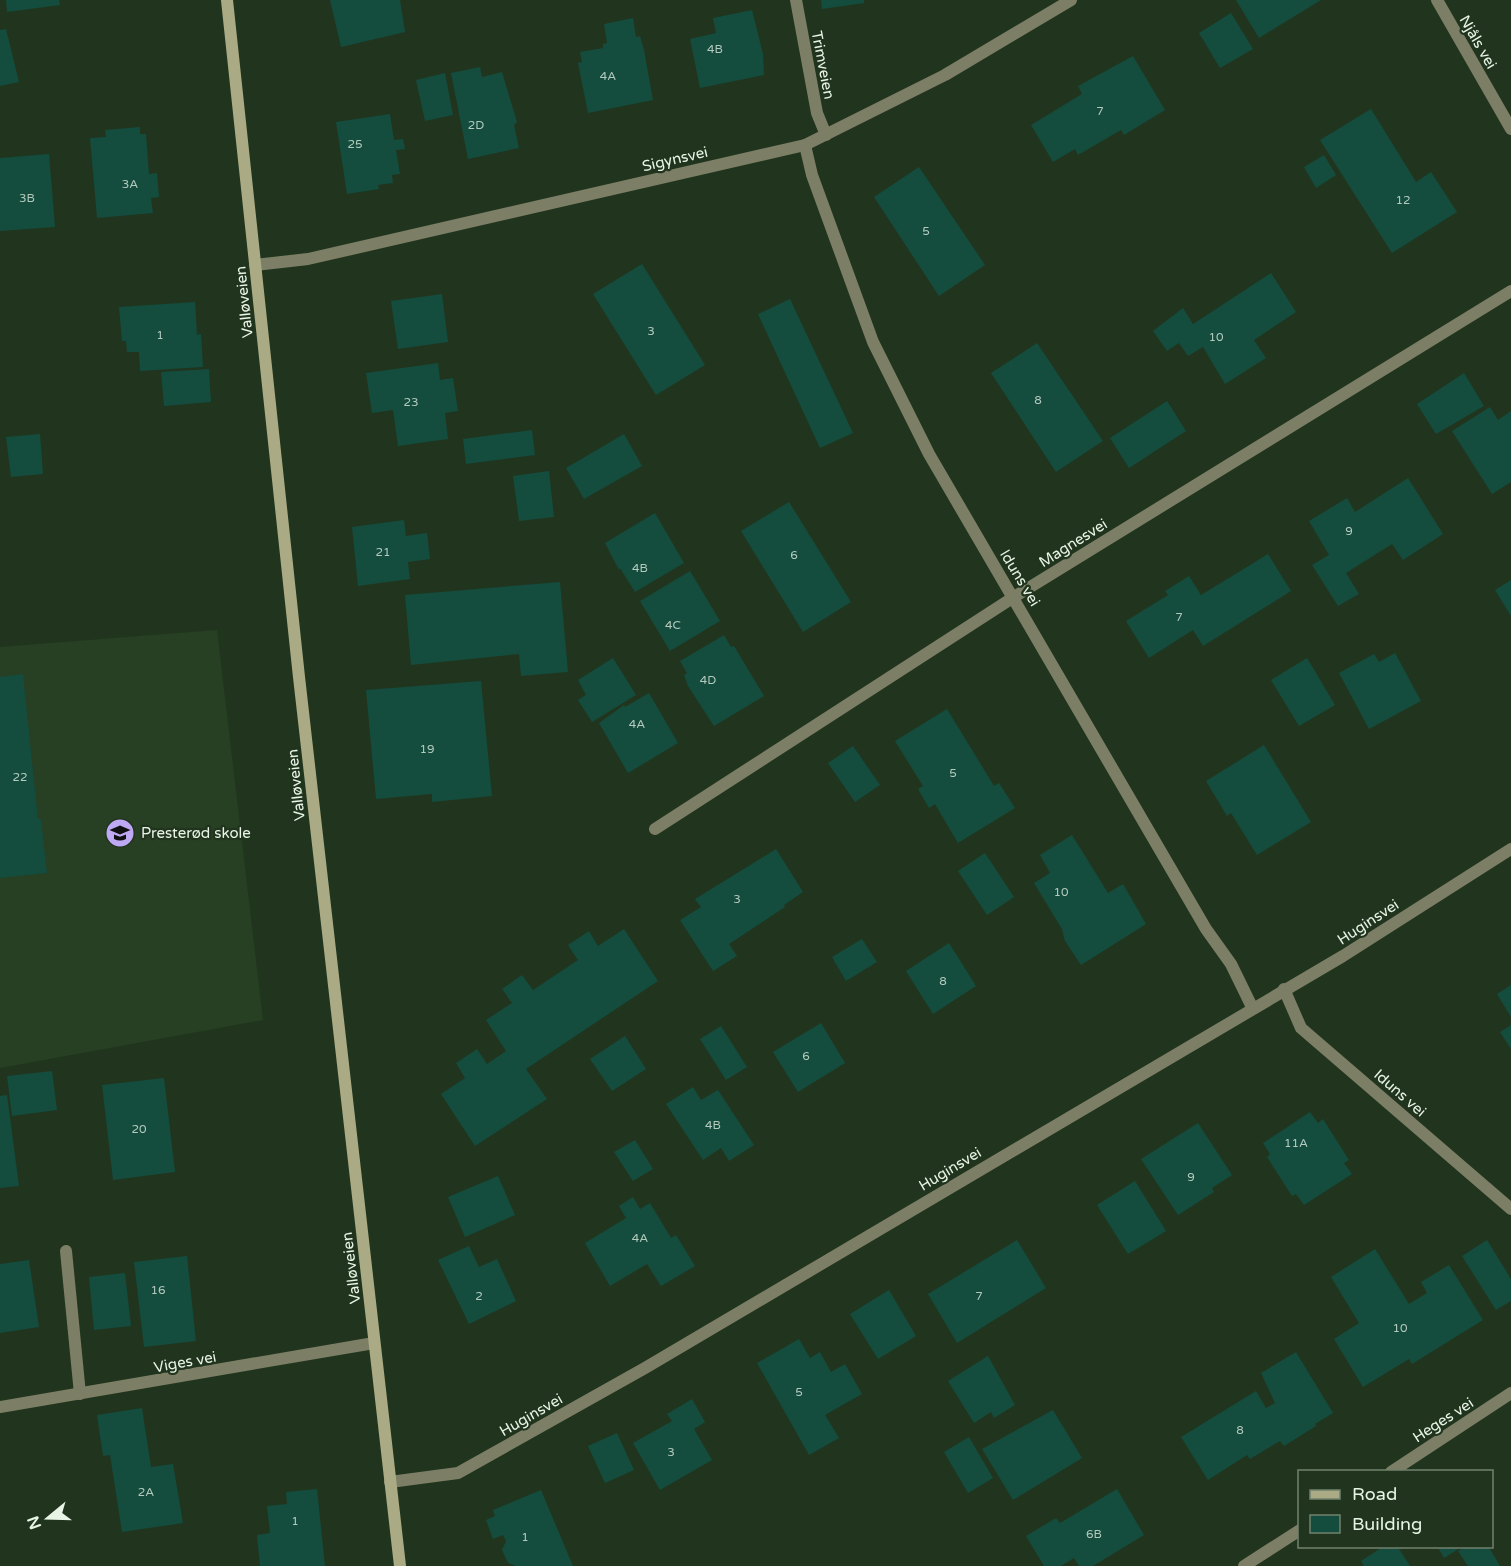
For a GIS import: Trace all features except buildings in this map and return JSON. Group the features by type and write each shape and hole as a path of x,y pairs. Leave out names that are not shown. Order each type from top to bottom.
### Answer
{"main road":[{"name":"Valløveien","path":"227,0 400,1566"}],"street":[{"name":"Trimveien","path":"796,0 817,113 826,135"},
{"name":"Sigynsvei","path":"255,266 308,259 805,145 945,75 1071,0"},
{"name":"Njåls vei","path":"1437,0 1511,129"},
{"name":"Iduns vei","path":"805,145 812,175 873,342 928,454 1014,597 1206,929 1231,964 1252,1008"},
{"name":"Magnesvei","path":"655,829 1014,597 1511,291"},
{"name":"Huginsvei","path":"390,1482 458,1473 655,1362 1343,956 1511,849"},
{"name":"Iduns vei","path":"1284,989 1301,1028 1511,1209"},
{"path":"66,1251 80,1394"},
{"name":"Viges vei","path":"0,1407 374,1343"},
{"name":"Heges vei","path":"1393,1470 1511,1393"},
{"path":"1244,1566 1298,1531"}],"shaded area":[{"name":"Presterød skole","path":"217,630 263,1020 0,1068 0,647"}],"place":[{"name":"Presterød skole","path":"120,833"}]}
